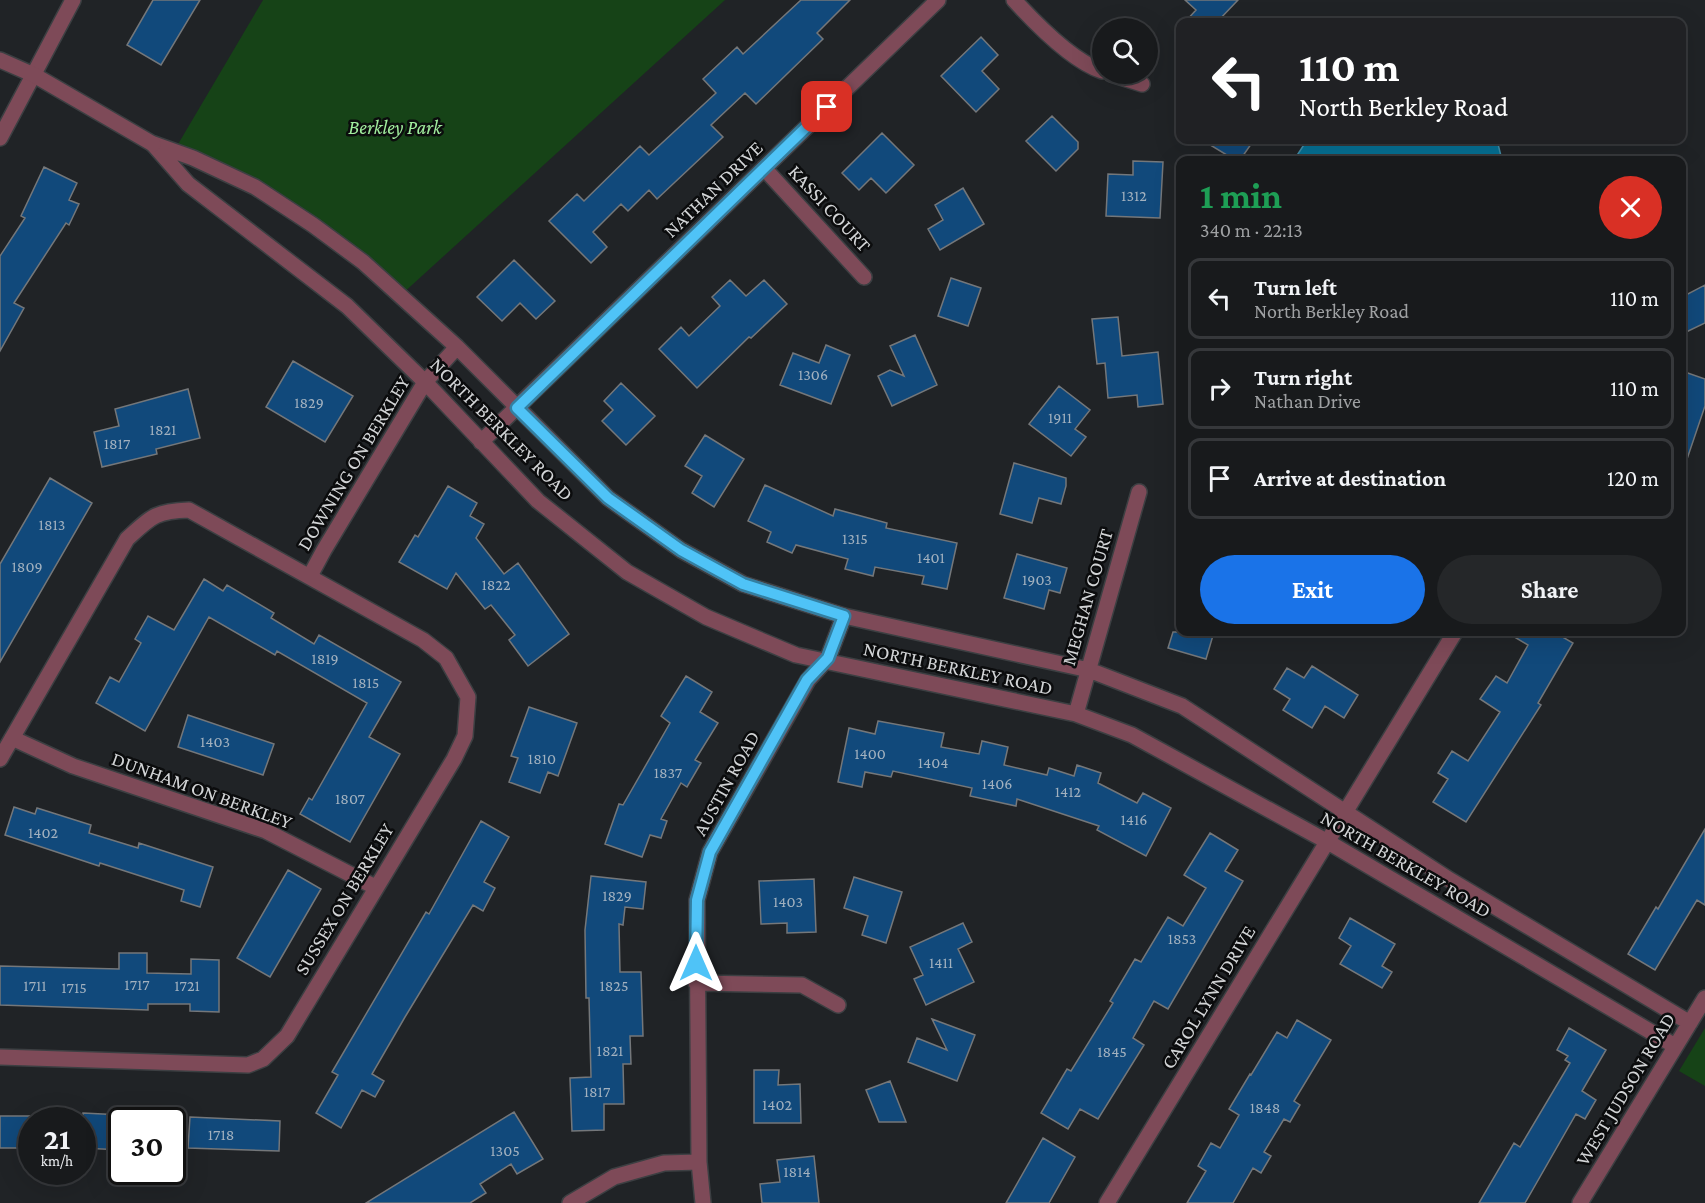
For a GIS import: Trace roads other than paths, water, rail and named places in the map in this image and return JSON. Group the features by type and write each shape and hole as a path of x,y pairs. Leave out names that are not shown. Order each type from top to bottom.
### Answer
{"street":[{"path":"0,138 73,0"},
{"name":"NATHAN DRIVE","path":"481,442 938,0"},
{"path":"1014,0 1047,33 1092,67"},
{"name":"NORTH BERKLEY ROAD","path":"0,60 34,75 153,144 193,158 255,187 313,225 370,269 457,347 608,498 681,550 743,584 844,616 1089,670 1182,706 1450,880 1690,1023"},
{"name":"NORTH BERKLEY ROAD","path":"153,144 188,184 347,306 425,382 538,501 627,572 706,617 796,655 1076,714 1132,735 1328,842 1675,1046"},
{"name":"KASSI COURT","path":"764,168 864,277"},
{"name":"DOWNING ON BERKLEY","path":"310,576 425,382 457,347"},
{"name":"MEGHAN COURT","path":"1076,714 1139,492"},
{"name":"SUSSEX ON BERKLEY","path":"0,759 127,539 150,518 167,510 189,510 423,640 446,658 468,697 465,736 454,759 287,1036 263,1059 248,1065 0,1057"},
{"name":"AUSTIN ROAD","path":"703,1203 699,1162 697,900 710,852 807,680 825,662 844,616"},
{"name":"CAROL LYNN DRIVE","path":"1107,1203 1453,636"},
{"name":"DUNHAM ON BERKLEY","path":"12,738 73,766 266,831 375,887"},
{"path":"696,983 802,985 838,1005"},
{"name":"WEST JUDSON ROAD","path":"1580,1203 1705,998"},
{"path":"570,1203 614,1177 664,1162 699,1162"}],"water":[{"path":"1304,144 1498,144 1501,156 1297,156"}],"park label":[{"name":"Berkley Park","path":"395,127"}]}
